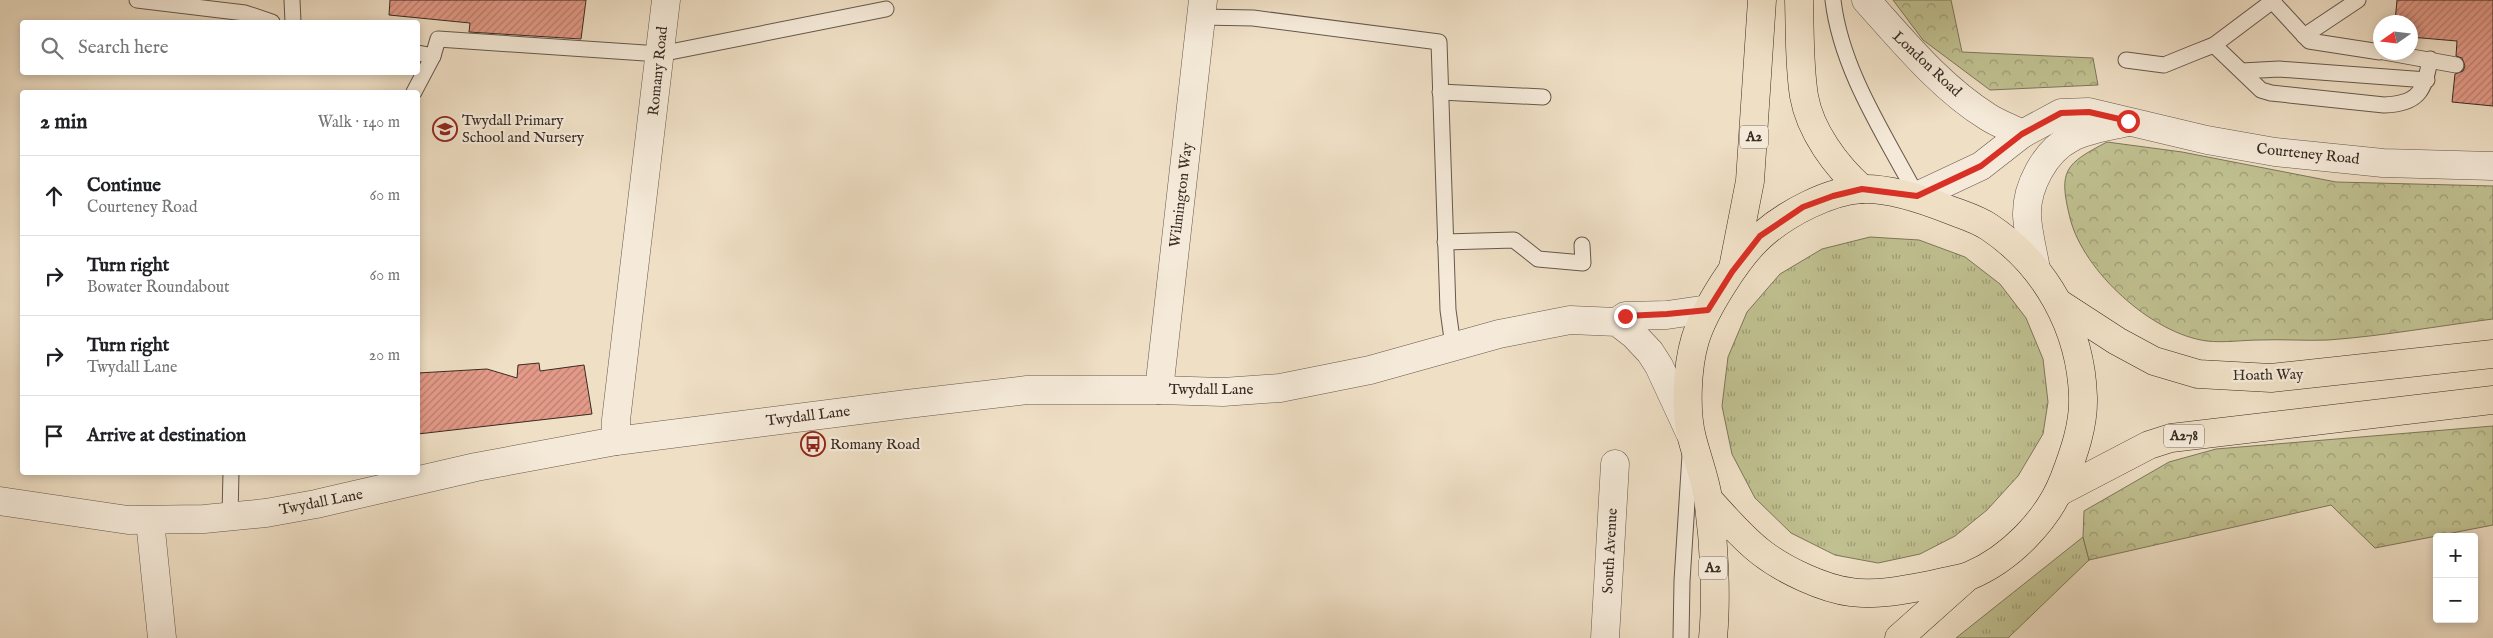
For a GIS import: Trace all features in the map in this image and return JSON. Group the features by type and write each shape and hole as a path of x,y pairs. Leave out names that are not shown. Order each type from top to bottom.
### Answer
{"main road":[{"name":"A2","path":"1732,272 1750,181 1762,0"},
{"path":"1799,0 1804,97 1812,120 1836,163 1862,189"},
{"path":"1898,638 1968,576 2007,554 2036,526 2059,492 2074,453 2083,398 2077,350 2060,304 2036,269 2008,242 1985,224 1917,196 1862,189 1828,198 1794,212 1760,236 1732,272 1708,310 1694,342 1688,392 1691,434 1708,499 1763,554 1812,581 1852,592 1884,592 1968,576"},
{"name":"Hoath Way","path":"2060,304 2117,341 2154,360 2198,374 2271,378 2493,354"},
{"name":"A278","path":"2059,492 2149,445 2171,438 2493,400"},
{"name":"A2","path":"1708,499 1716,609 1713,638"}],"street":[{"name":"Romany Road","path":"616,441 616,420 666,0"},
{"name":"London Road","path":"1866,0 1891,30 1945,85 1988,117 2022,134"},
{"name":"Wilmington Way","path":"1159,390 1202,8"},
{"name":"Courteney Road","path":"1917,196 1981,166 2022,134 2061,113 2089,112 2207,140 2275,152 2295,152 2383,163 2492,165"},
{"path":"2036,269 2027,214 2032,186 2044,162 2053,150 2071,138 2128,121"},
{"name":"Twydall Lane","path":"0,501 128,520 150,521 230,516 297,508 476,467 616,441 1027,390 1223,392 1280,388 1370,370 1540,324 1570,320 1617,322 1625,316 1708,310"},
{"path":"1617,322 1650,352 1691,434"},
{"name":"South Avenue","path":"1605,638 1615,464"},
{"path":"150,521 162,638"}],"lane":[{"path":"137,0 245,13 266,20"},
{"path":"292,0 293,20"},
{"path":"1833,0 1842,41 1854,74 1917,196"},
{"path":"2126,60 2164,65 2214,45 2273,0 2309,41 2373,51"},
{"path":"2304,36 2358,0"},
{"path":"1202,8 1253,18 1439,42 1448,310 1453,346"},
{"path":"415,90 433,56 438,39 569,50 660,54 886,9"},
{"path":"2214,45 2261,90 2271,93 2384,105 2397,105 2410,100 2427,80 2430,59"},
{"path":"420,53 433,56"},
{"path":"2418,57 2456,66"},
{"path":"2242,71 2279,69 2427,80"},
{"path":"1440,92 1543,97"},
{"path":"1445,242 1514,240 1538,259 1583,263 1582,245"},
{"path":"1681,638 1682,581 1691,434"},
{"path":"230,516 231,475"}],"green space":[{"path":"1893,0 1951,0 1962,52 2093,58 2098,85 1990,90 1923,40"},
{"path":"2107,142 2182,152 2336,182 2493,186 2493,319 2328,340 2207,341 2186,336 2164,326 2143,313 2123,297 2105,278 2089,259 2077,238 2070,218 2065,189 2065,179 2068,170 2082,156"},
{"path":"1870,237 1919,240 1965,257 2000,284 2026,318 2043,359 2048,402 2043,434 2018,476 1987,510 1955,536 1920,554 1878,563 1835,555 1791,533 1755,498 1732,454 1722,406 1728,357 1747,312 1780,274 1822,249"},
{"path":"2493,426 2493,525 2452,533 2433,533 2433,537 2375,548 2331,505 2089,560 2083,537 2084,511 2169,462 2216,449"},
{"path":"2083,537 2089,560 2008,638 1956,638"}],"building":[{"path":"390,0 586,0 581,39 469,32 470,23 389,15"},
{"path":"2397,0 2493,0 2493,106 2452,102 2455,74 2463,71 2465,66 2462,58 2456,56 2457,41 2418,38 2418,15 2396,15"},
{"path":"539,363 540,371 584,365 592,414 420,434 420,373 487,369 517,378 518,365"}],"place":[{"name":"Twydall Primary School and Nursery","path":"445,129"},
{"name":"Romany Road","path":"813,444"}],"route":[{"path":"1625,316 1708,310 1732,272 1760,236 1794,212 1814,202 1862,189 1917,196 1981,166 2022,134 2061,113 2089,112 2128,121"}]}
